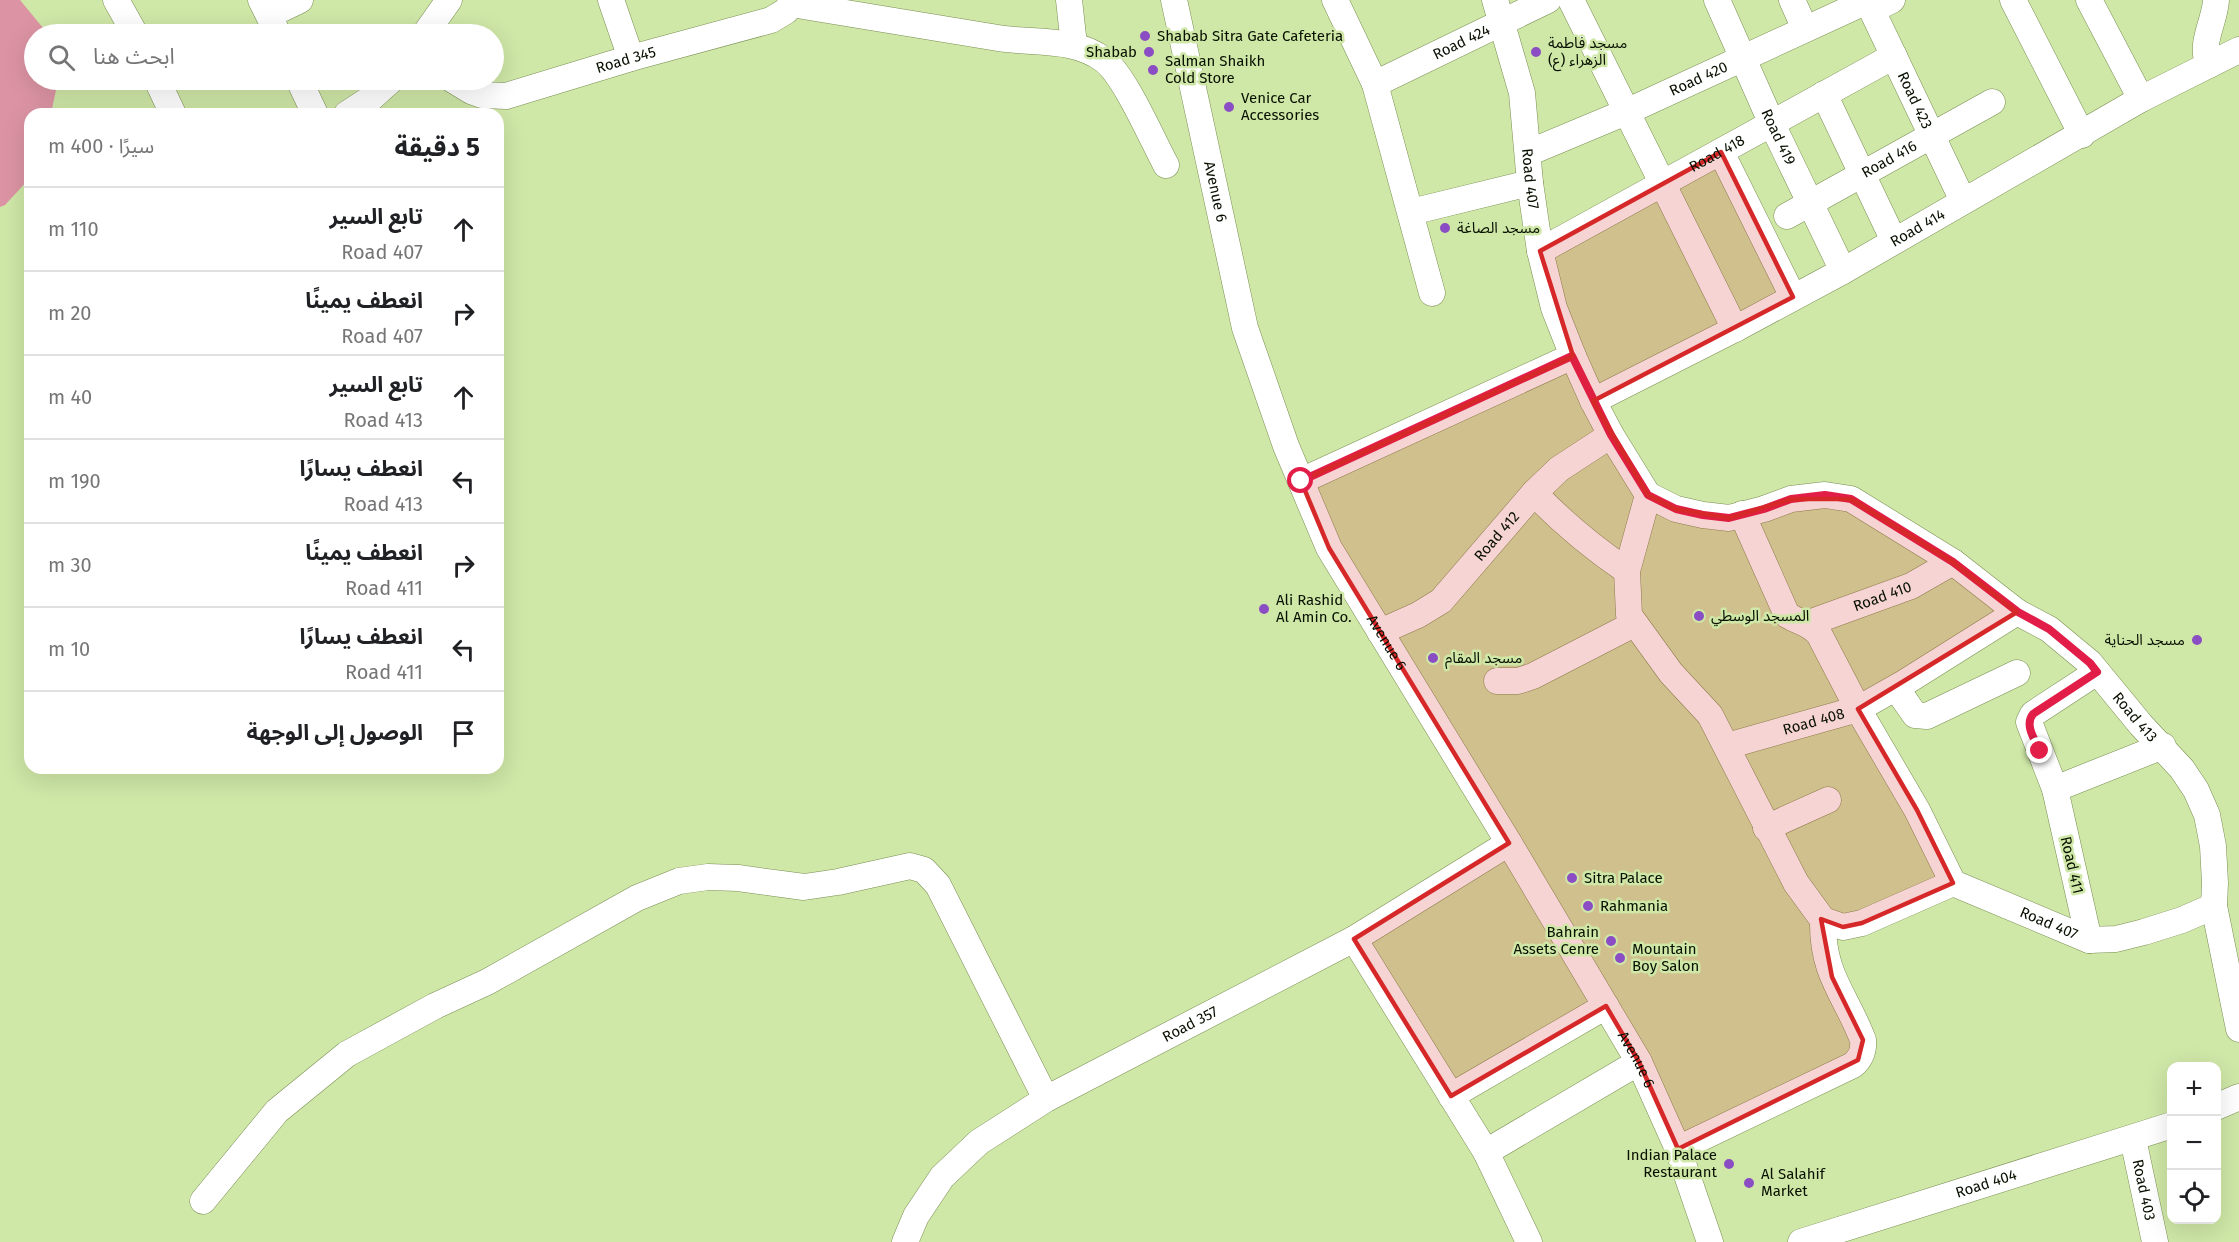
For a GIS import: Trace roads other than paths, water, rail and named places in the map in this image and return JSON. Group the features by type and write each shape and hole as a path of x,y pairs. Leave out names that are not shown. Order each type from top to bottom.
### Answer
{"street":[{"path":"116,0 129,24"},
{"path":"270,17 300,0"},
{"path":"432,24 449,0"},
{"path":"612,0 631,58"},
{"path":"1069,0 1074,45"},
{"name":"Avenue 6","path":"1174,0 1245,328 1286,446 1329,548 1639,1062 1678,1149 1710,1242"},
{"name":"Road 424","path":"1375,84 1499,10 1548,0"},
{"path":"1571,0 1735,329"},
{"name":"Road 419","path":"1717,0 1772,123 1844,271"},
{"path":"1792,0 1805,29"},
{"path":"2013,0 2082,135"},
{"path":"2089,0 2141,99"},
{"path":"2209,65 2205,46 2216,0"},
{"path":"792,2 1002,39 1074,45 1091,51 1118,75 1166,165"},
{"name":"Road 345","path":"469,90 482,95 506,96 631,58 771,20 779,17 792,2"},
{"path":"1344,3 1375,84 1412,212 1432,293"},
{"name":"Road 420","path":"1528,153 1626,112 1805,29 1874,3"},
{"name":"Road 423","path":"1874,3 1894,56 1962,201"},
{"name":"Road 407","path":"1499,10 1522,93 1530,183 1540,251 1554,308 1572,356 1593,400"},
{"name":"Road 414","path":"1593,400 1844,271 2141,99 2239,50"},
{"name":"Road 418","path":"1540,251 1894,56"},
{"path":"162,90 170,108"},
{"path":"304,90 312,108"},
{"path":"356,108 380,90"},
{"path":"1824,94 1894,240"},
{"name":"Road 416","path":"1787,216 1992,102"},
{"path":"1721,152 1793,297"},
{"path":"1412,212 1530,183"},
{"path":"1301,481 1572,356"},
{"path":"1593,400 1611,435 1648,495 1628,571 1629,615 1671,673 1710,715 1796,883 1823,920 1824,949 1830,970 1863,1040 1864,1047 1853,1065 1678,1149"},
{"name":"Road 412","path":"1380,632 1418,615 1441,600 1534,493 1559,470 1611,435"},
{"path":"1534,493 1578,535 1628,571"},
{"name":"Road 413","path":"1648,495 1676,509 1729,518 1791,499 1825,495 1851,499 1953,562 2018,612 2049,629 2090,663 2141,725 2163,746 2196,790 2207,815 2213,846 2216,884 2214,906"},
{"path":"1742,514 1787,615 1809,623 1819,634 1858,709 1917,810 1953,883 1862,923 1843,927 1823,920"},
{"name":"Road 410","path":"1809,623 1911,586 1953,562"},
{"name":"Road 408","path":"1727,746 1858,709 2018,612"},
{"path":"1497,681 1518,681 1533,676 1634,624"},
{"name":"Road 411","path":"2089,940 2055,789 2030,726 2030,718 2097,672"},
{"path":"1896,688 1915,715 1927,716 2017,673"},
{"path":"2055,789 2163,746"},
{"path":"1766,828 1828,800"},
{"name":"Road 357","path":"905,1242 916,1216 942,1177 979,1142 1046,1099 1354,939 1509,843"},
{"path":"203,1201 278,1111 347,1054 435,1006 486,982 637,898 679,881 708,877 738,878 804,887 910,866 924,870 938,885 1046,1099"},
{"name":"Road 407","path":"1953,883 2089,940 2116,939 2144,932 2182,920 2214,906"},
{"path":"2214,906 2239,1029"},
{"path":"1354,939 1486,1152 1529,1242"},
{"path":"1451,1096 1606,1006"},
{"path":"1486,1152 1639,1062"},
{"path":"2221,1105 2239,1097"},
{"name":"Road 404","path":"1801,1242 2167,1127"},
{"name":"Road 403","path":"2133,1139 2155,1242"}],"place":[{"name":"Shabab Sitra Gate Cafeteria","path":"1145,36"},
{"name":"Shabab","path":"1149,52"},
{"name":"مسجد فاطمة الزهراء (ع)","path":"1536,52"},
{"name":"Salman Shaikh Cold Store","path":"1153,70"},
{"name":"Venice Car Accessories","path":"1229,107"},
{"name":"مسجد الصاغة","path":"1445,228"},
{"name":"Ali Rashid Al Amin Co.","path":"1264,609"},
{"name":"المسجد الوسطي","path":"1699,616"},
{"name":"مسجد الحناية","path":"2197,640"},
{"name":"مسجد المقام","path":"1433,658"},
{"name":"Sitra Palace","path":"1572,878"},
{"name":"Rahmania","path":"1588,906"},
{"name":"Bahrain Assets Cenre","path":"1611,941"},
{"name":"Mountain Boy Salon","path":"1620,958"},
{"name":"Indian Palace Restaurant","path":"1729,1164"},
{"name":"Al Salahif Market","path":"1749,1183"}]}
